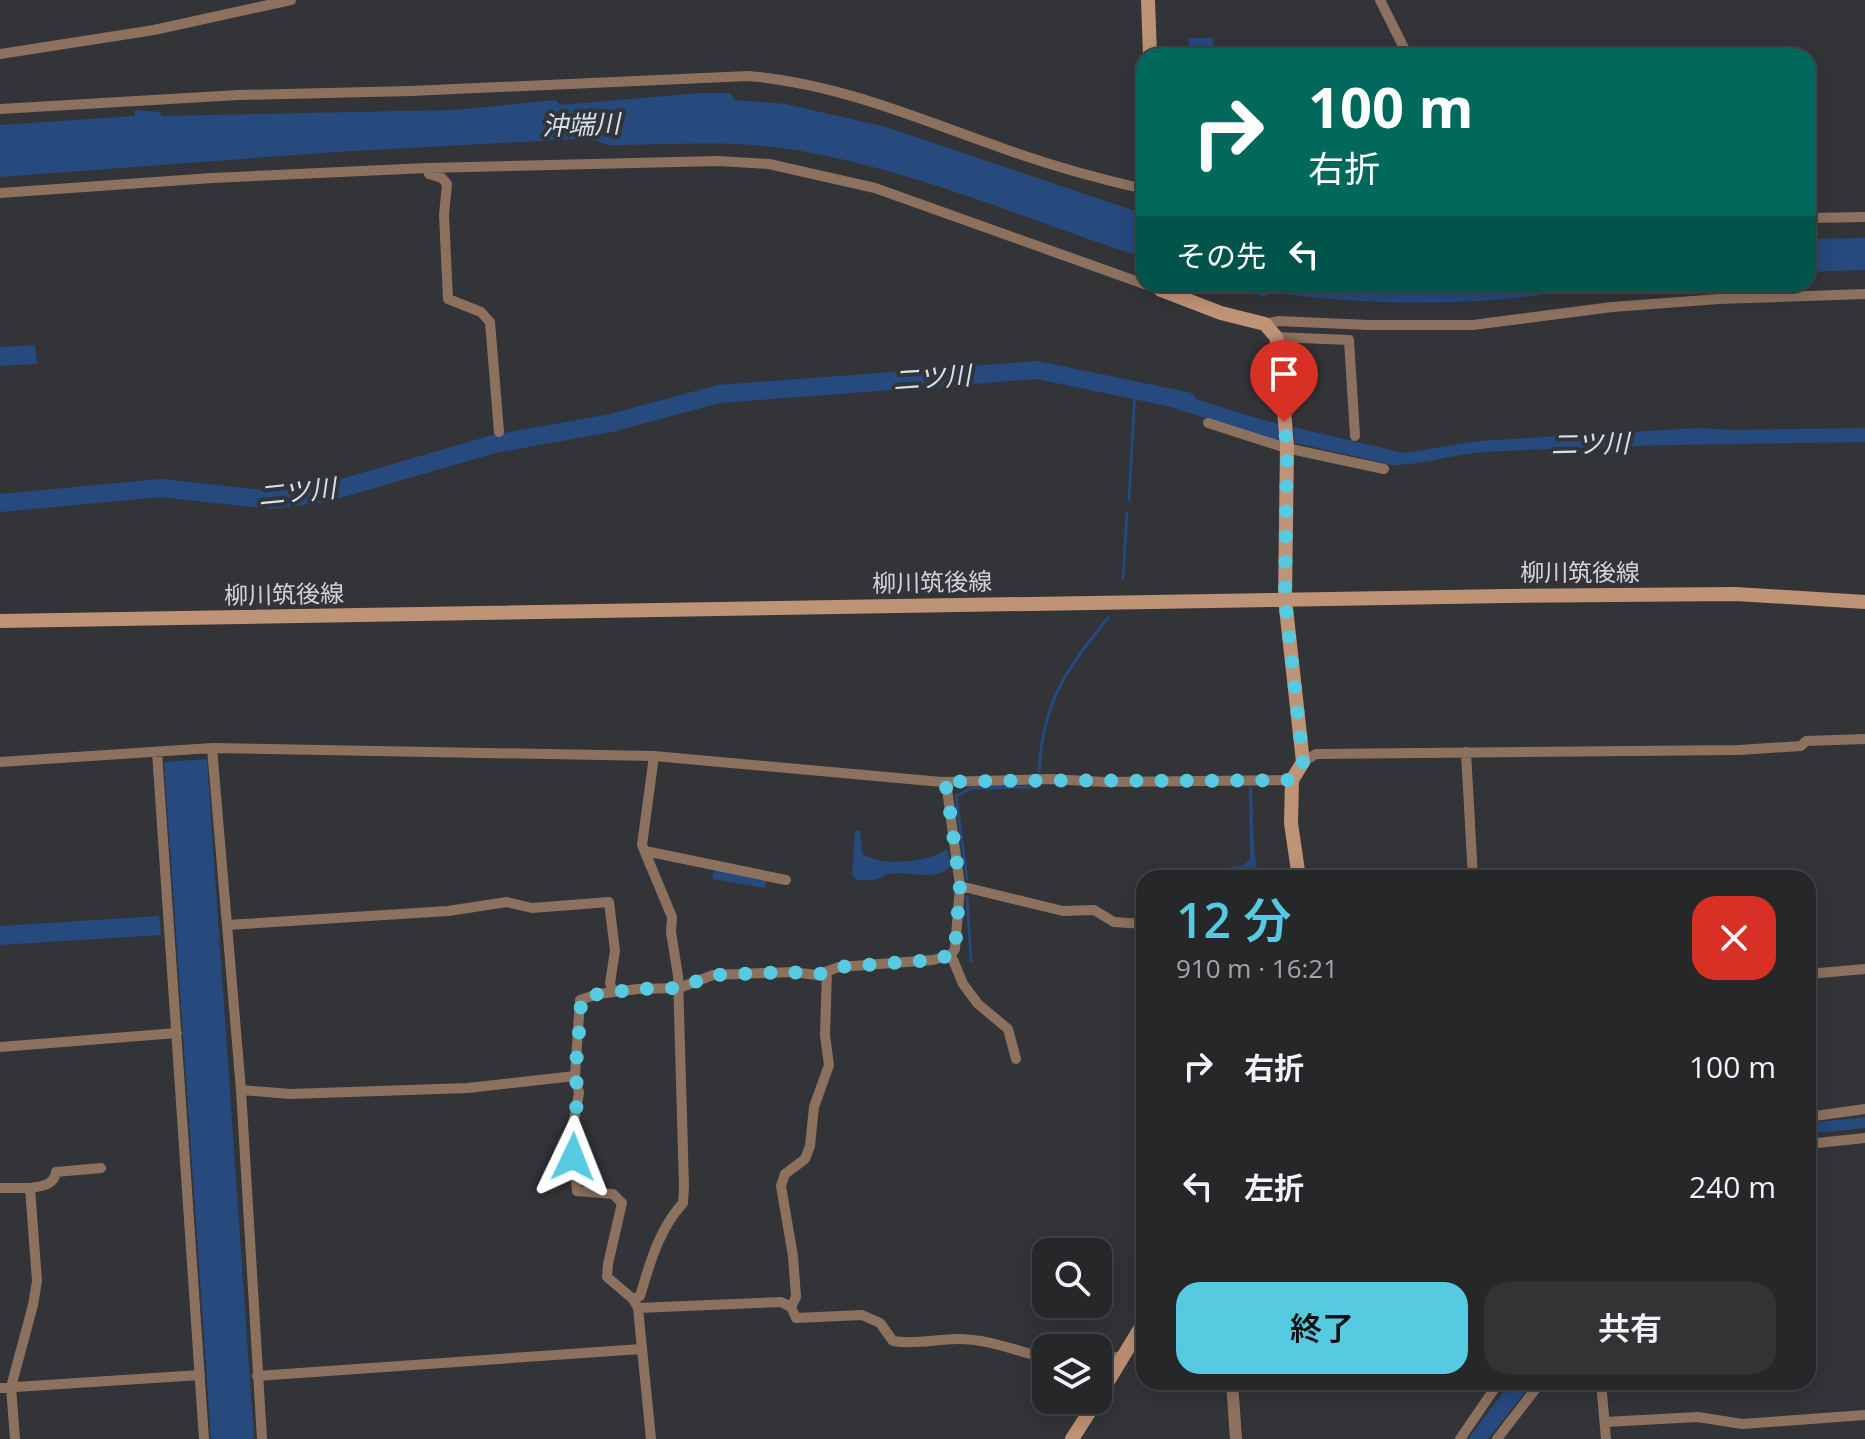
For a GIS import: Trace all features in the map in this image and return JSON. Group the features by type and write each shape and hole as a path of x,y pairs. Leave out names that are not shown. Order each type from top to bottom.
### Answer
{"main road":[{"path":"1148,0 1150,48"},
{"path":"1172,292 1221,313 1265,324 1276,337 1283,372 1286,447 1285,599 1303,762 1292,780 1291,823 1298,870"},
{"name":"柳川筑後線","path":"0,621 1736,594 1865,602"},
{"path":"1112,1374 1136,1335"},
{"path":"1072,1439 1088,1414"}],"street":[{"path":"0,54 154,30 291,0"},
{"path":"1380,0 1404,48"},
{"path":"0,109 238,95 411,91 748,76 783,79 867,100 1057,167 1136,187"},
{"path":"0,193 212,178 427,168 718,161 769,164 875,188 1136,279"},
{"path":"427,168 429,174 442,178 447,184 444,215 448,299 481,312 490,322 499,432"},
{"path":"1816,218 1865,217"},
{"path":"1265,324 1278,321 1473,325 1612,307 1719,299 1865,294"},
{"path":"1276,337 1349,340 1355,436"},
{"path":"1208,423 1286,447 1384,469"},
{"path":"1303,762 1316,754 1739,750 1801,746 1806,741 1865,739"},
{"path":"212,748 241,1090 262,1439"},
{"path":"0,762 212,748 654,756 942,782 1292,780"},
{"path":"157,752 204,1439"},
{"path":"1466,752 1473,870"},
{"path":"651,1439 636,1304 654,1250 672,1215 683,1203 684,1187 679,988 671,932 672,917 642,845 654,756"},
{"path":"942,782 947,789 960,886 955,949 951,955 933,960 839,967 817,975 792,972 713,975 679,988 613,992 580,1000 575,1076 579,1093 571,1136 577,1191 613,1194 622,1203 607,1277 636,1304 781,1302 791,1307 796,1318 862,1315 880,1323 893,1341 910,1344 958,1339 1000,1343 1032,1353"},
{"path":"645,851 786,880"},
{"path":"960,886 1063,911 1094,910 1114,922 1136,923"},
{"path":"227,925 448,911 507,902 532,908 609,902 615,951 610,983 613,992"},
{"path":"951,955 963,984 978,1004 1008,1029 1016,1059"},
{"path":"1816,973 1865,969"},
{"path":"791,1307 796,1297 793,1256 781,1186 785,1174 805,1159 810,1146 814,1107 829,1065 825,1035 827,971"},
{"path":"0,1047 177,1033"},
{"path":"241,1090 290,1094 468,1088 575,1076"},
{"path":"1816,1116 1865,1109"},
{"path":"1816,1143 1865,1138"},
{"path":"0,1188 30,1188 49,1184 56,1172 101,1168"},
{"path":"15,1439 6,1387 33,1305 37,1281 30,1188"},
{"path":"257,1376 641,1349"},
{"path":"1112,1358 1123,1356"},
{"path":"6,1387 200,1375"},
{"path":"1233,1390 1236,1439"},
{"path":"1460,1439 1494,1390"},
{"path":"1497,1439 1535,1390"},
{"path":"1602,1390 1606,1439"},
{"path":"1605,1422 1698,1417 1742,1424 1865,1415"}],"water":[{"path":"1189,38 1213,38 1214,48 1189,48"},
{"name":"沖端川","path":"730,93 735,100 786,104 886,127 1136,211 1136,255 919,180 828,156 760,146 609,145 575,139 336,152 0,177 0,125 135,116 135,110 160,112 162,116 455,110 555,100 561,105"},
{"path":"1865,238 1865,270 1816,272 1816,239"},
{"path":"1247,292 1268,292 1266,297"},
{"path":"1268,292 1549,292 1495,300 1430,303 1332,299"},
{"path":"35,345 37,364 0,366 0,347"},
{"path":"1166,391 1280,424 1281,441 1163,405"},
{"path":"1293,427 1404,453 1479,441 1698,428 1865,428 1865,442 1532,450 1472,453 1393,465 1295,443"},
{"path":"207,759 254,1439 211,1439 164,762"},
{"path":"1249,787 1252,787 1257,870 1227,870 1250,859"},
{"path":"855,831 860,831 862,853 870,858 905,862 939,854 947,849 951,866 937,874 897,873 875,880 857,880 852,875"},
{"path":"714,870 767,879 765,888 712,879"},
{"path":"159,916 161,935 0,945 0,926"},
{"path":"1865,1117 1865,1128 1816,1133 1816,1122"},
{"path":"1505,1390 1527,1390 1488,1439 1468,1439"}],"waterway":[{"name":"二ツ川","path":"0,503 161,488 271,500 325,493 494,444 611,423 719,394 1037,370 1187,401"},
{"path":"1129,500 1135,390"},
{"path":"1123,578 1127,513"},
{"path":"1039,772 1045,725 1059,688 1108,618"},
{"path":"967,879 956,796 972,788 1037,787"},
{"path":"967,897 971,961"}],"route":[{"path":"573,1157 571,1136 579,1093 575,1076 580,1000 598,994 638,989 679,988 713,975 792,972 817,975 839,967 933,960 951,955 955,949 960,886 947,789 942,782 1292,780 1303,762 1285,599 1287,446 1284,422"}]}
